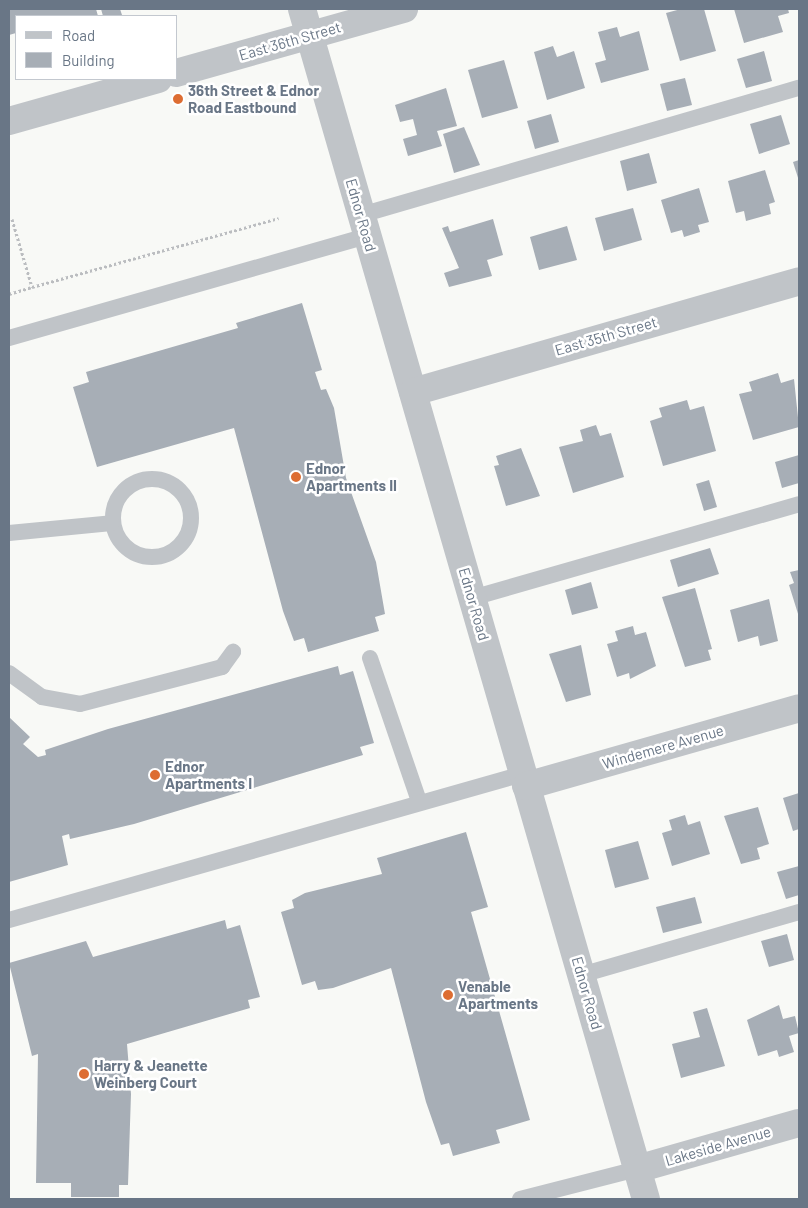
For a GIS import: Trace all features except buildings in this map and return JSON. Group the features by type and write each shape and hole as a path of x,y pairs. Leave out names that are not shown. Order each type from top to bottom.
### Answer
{"street":[{"name":"Ednor Road","path":"302,9 646,1199"},
{"name":"East 36th Street","path":"178,73 404,9"},
{"path":"9,121 154,80"},
{"name":"East 35th Street","path":"413,392 799,281"},
{"name":"Windemere Avenue","path":"525,780 799,708"},
{"name":"Lakeside Avenue","path":"638,1169 799,1123"}],"lane":[{"path":"9,338 799,88"},
{"path":"151,479 176,486 188,502 192,520 182,545 159,558 132,553 116,535 112,523 113,510 127,488 151,479"},
{"path":"472,598 799,504"},
{"path":"9,533 112,523"},
{"path":"9,673 42,697 80,704 222,667 233,652"},
{"path":"370,658 419,801"},
{"path":"9,920 419,801 525,780"},
{"path":"581,974 799,912"},
{"path":"520,1199 638,1169"}],"path":[{"path":"9,294 279,218"},
{"path":"12,219 32,287"}],"place":[{"name":"36th Street & Ednor Road Eastbound","path":"178,99"},
{"name":"Ednor Apartments II","path":"296,477"},
{"name":"Ednor Apartments I","path":"155,775"},
{"name":"Venable Apartments","path":"448,995"},
{"name":"Harry & Jeanette Weinberg Court","path":"84,1074"}]}
